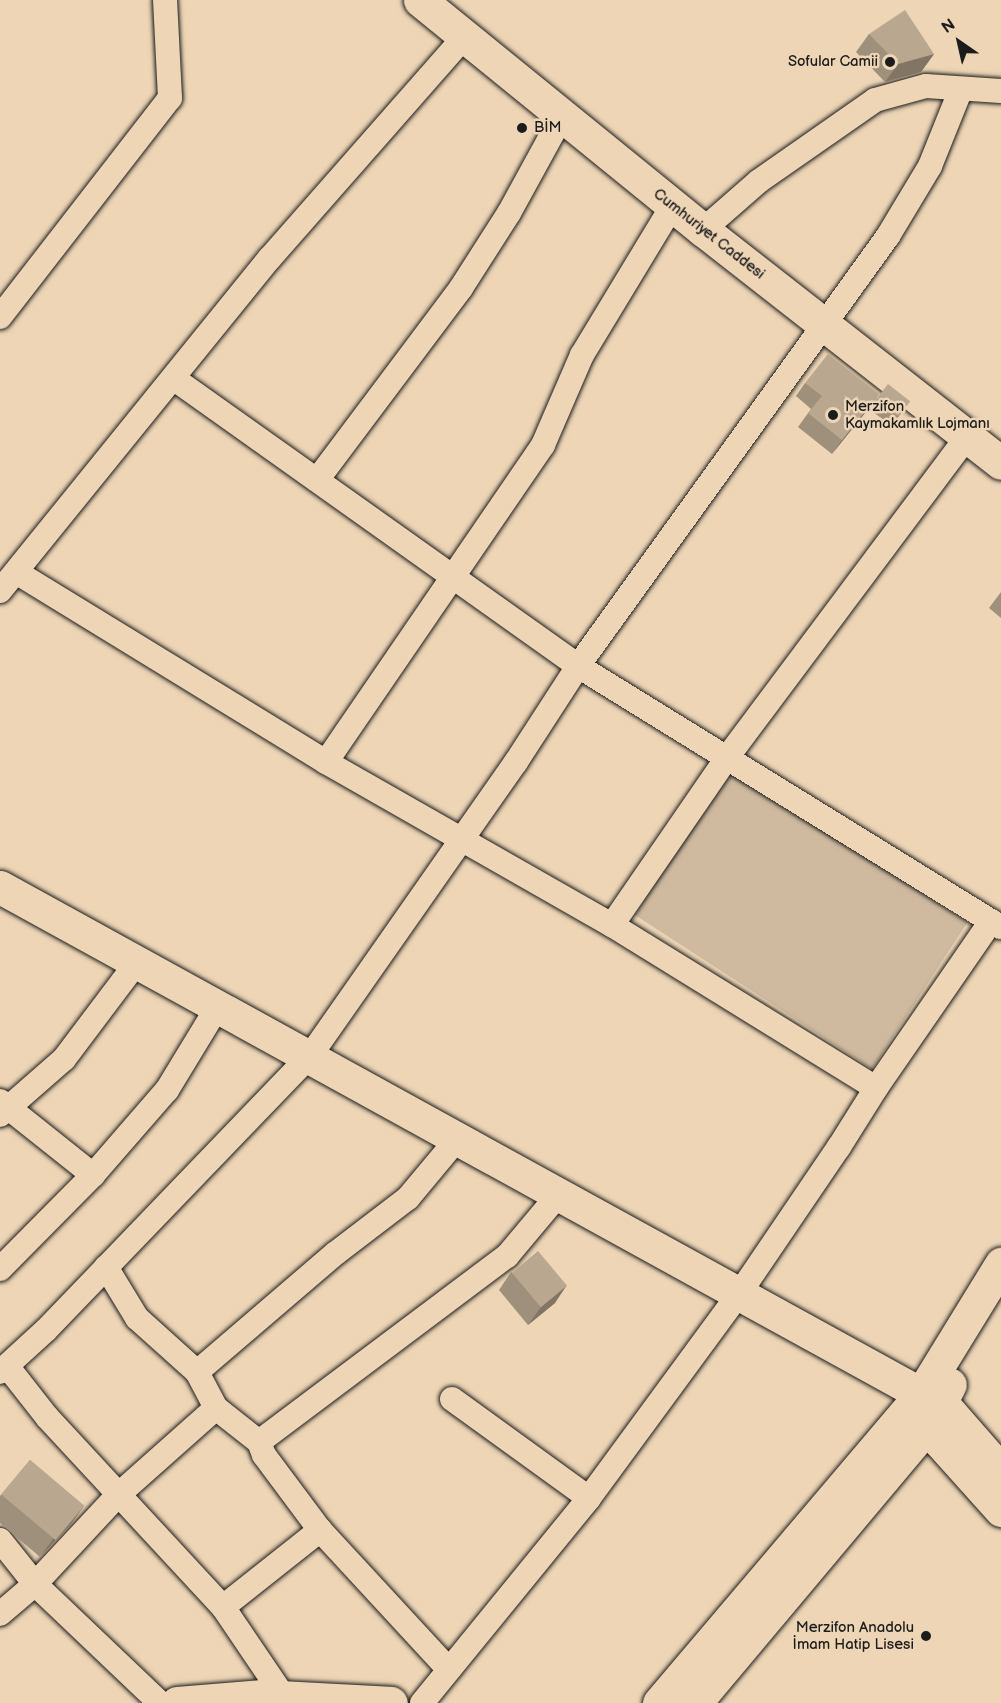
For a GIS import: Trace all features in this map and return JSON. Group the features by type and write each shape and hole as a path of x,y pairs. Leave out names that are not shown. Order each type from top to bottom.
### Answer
{"street":[{"path":"0,317 170,98 165,0"},
{"name":"Cumhuriyet Caddesi","path":"420,0 703,230 1001,463"},
{"path":"0,591 270,258 464,37"},
{"path":"703,230 759,181 875,100 926,86 1001,91"},
{"path":"284,1697 223,1607 118,1496 4,1369 46,1330 310,1056 463,838 578,666 825,324 910,202 947,128 961,89"},
{"path":"317,480 461,288 509,213 562,116"},
{"path":"326,762 543,445 582,355 673,205"},
{"path":"173,378 578,666 996,924 876,1088 739,1294 589,1498 422,1703"},
{"path":"612,925 726,759 968,435"},
{"path":"16,572 326,762 463,838 612,925 876,1088"},
{"path":"0,887 739,1294 931,1406 1001,1470"},
{"path":"93,1175 3,1108 64,1059 137,962"},
{"path":"0,1269 93,1175 167,1090 218,1006"},
{"path":"197,1372 336,1253 408,1198 458,1138"},
{"path":"259,1442 507,1256 559,1194"},
{"path":"659,1703 931,1406 1001,1264"},
{"path":"106,1267 137,1318 197,1372 216,1408 259,1442 264,1455 320,1530 449,1670"},
{"path":"695,1703 931,1406 1001,1301"},
{"path":"452,1399 589,1498"},
{"path":"931,1406 939,1441 1001,1510"},
{"path":"0,1614 35,1584 118,1496 216,1408"},
{"path":"223,1607 320,1530"},
{"path":"0,1540 35,1584 160,1703"},
{"path":"177,1703 263,1696 391,1703"}],"shaded area":[{"path":"730,768 967,922 872,1069 635,915"}],"building":[{"path":"905,10 934,54 898,64 869,34"},
{"path":"828,354 879,394 842,440 808,413 822,396 805,383"},
{"path":"888,384 910,401 898,416 876,399"},
{"path":"538,1251 567,1285 541,1307 512,1273"},
{"path":"30,1460 84,1506 55,1540 1,1494"}],"place":[{"name":"Sofular Camii","path":"890,62"},
{"name":"BİM","path":"522,128"},
{"name":"Merzifon Kaymakamlık Lojmanı","path":"833,415"},
{"name":"Merzifon Anadolu İmam Hatip Lisesi","path":"926,1636"}]}
